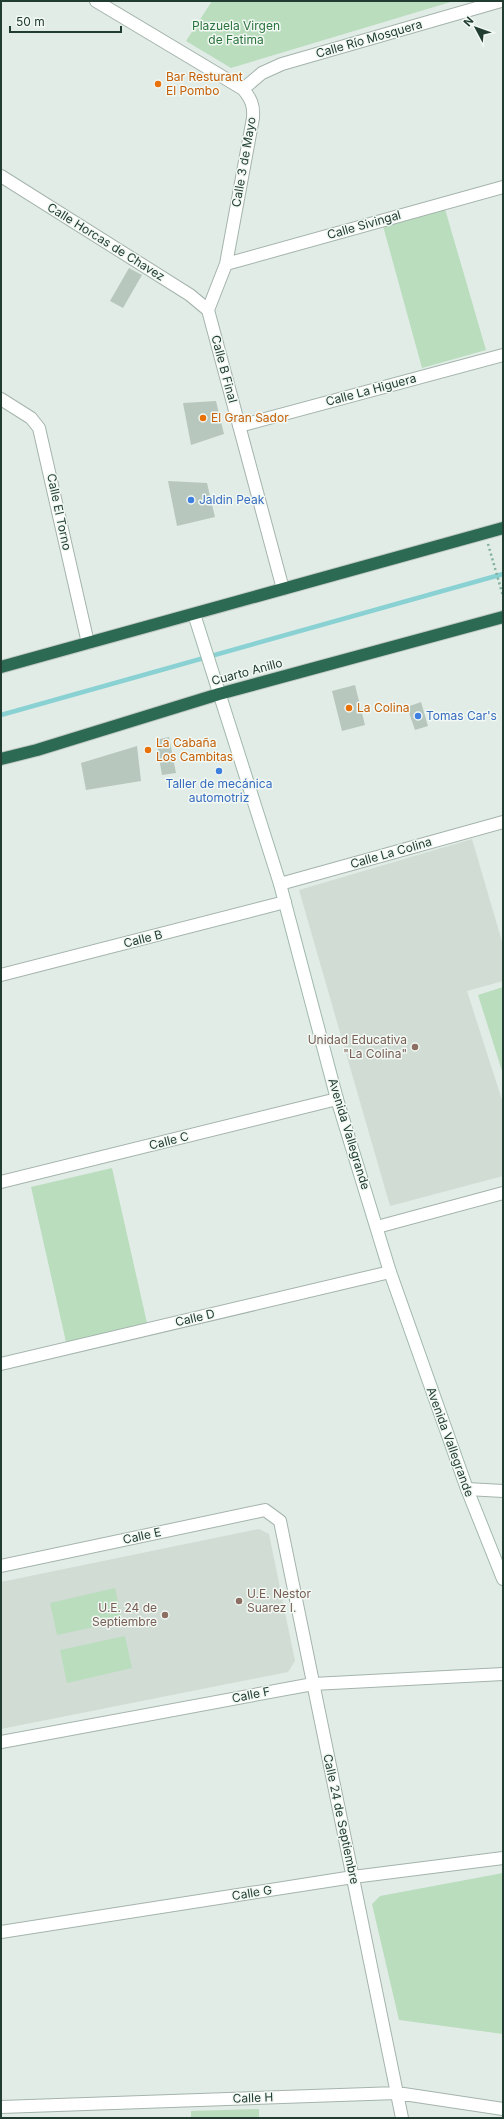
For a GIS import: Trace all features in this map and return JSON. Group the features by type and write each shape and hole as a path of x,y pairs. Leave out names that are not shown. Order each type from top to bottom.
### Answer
{"highway":[{"path":"1,667 503,528"},
{"name":"Cuarto Anillo","path":"1,759 36,750 219,694 503,617"}],"street":[{"name":"Calle 3 de Mayo","path":"96,1 243,89 251,98 254,107 253,118 226,264 208,310"},
{"name":"Calle Río Mosquera","path":"243,89 262,73 282,64 501,1"},
{"name":"Calle Horcas de Chavez","path":"1,176 190,295 208,310"},
{"name":"Calle Sivingal","path":"226,264 503,187"},
{"name":"Calle B Final","path":"208,310 283,589"},
{"name":"Calle La Higuera","path":"239,426 503,354"},
{"name":"Calle El Torno","path":"1,399 31,418 39,428 88,643"},
{"name":"Avenida Vallegrande","path":"194,614 280,884 337,1099 390,1272 467,1489 503,1579"},
{"name":"Calle La Colina","path":"280,884 503,822"},
{"name":"Calle B","path":"1,975 285,902"},
{"name":"Calle C","path":"1,1182 337,1099"},
{"path":"377,1226 503,1192"},
{"name":"Calle D","path":"1,1364 390,1272"},
{"path":"467,1489 503,1491"},
{"name":"Calle E","path":"1,1566 265,1510 280,1521"},
{"name":"Calle 24 de Septiembre","path":"280,1521 402,2118"},
{"name":"Calle F","path":"1,1742 313,1684 503,1674"},
{"name":"Calle G","path":"1,1932 353,1877 503,1858"},
{"name":"Calle H","path":"1,2107 397,2093 503,2109"}],"path":[{"path":"493,561 503,596"}],"shaded area":[{"name":"Unidad Educativa \"La Colina\"","path":"472,839 503,945 503,981 467,991 503,1103 503,1176 390,1206 299,890"},
{"path":"259,1529 269,1534 295,1661 288,1672 1,1729 1,1582"}],"green space":[{"name":"Plazuela Virgen de Fatima","path":"212,1 454,1 231,68 186,41"},
{"path":"445,209 486,350 422,368 383,226"},
{"path":"503,987 503,1074 478,995"},
{"path":"112,1168 147,1323 66,1342 31,1187"},
{"path":"115,1588 122,1621 57,1635 50,1603"},
{"path":"125,1636 132,1668 67,1683 60,1650"},
{"path":"503,1873 503,2034 399,2020 372,1904 380,1896"},
{"path":"259,2109 259,2118 191,2118 191,2111"}],"building":[{"path":"129,268 142,275 123,308 110,301"},
{"name":"El Gran Sador","path":"216,401 224,434 191,445 183,403"},
{"name":"Jaldin Peak","path":"168,481 207,483 215,517 177,526"},
{"name":"La Colina","path":"355,685 365,725 342,731 332,691"},
{"name":"Tomas Car's","path":"421,702 428,726 415,730 407,707"},
{"path":"169,737 176,773 162,775 156,740"},
{"name":"La Cabaña Los Cambitas","path":"137,746 141,781 86,790 81,763"}],"waterway":[{"path":"1,715 503,574"}],"place":[{"name":"Bar Resturant El Pombo","path":"158,84"},
{"name":"El Gran Sador","path":"203,418"},
{"name":"Jaldin Peak","path":"191,500"},
{"name":"La Colina","path":"349,708"},
{"name":"Tomas Car's","path":"418,716"},
{"name":"La Cabaña Los Cambitas","path":"148,750"},
{"name":"Taller de mecánica automotriz","path":"219,771"},
{"name":"Unidad Educativa \"La Colina\"","path":"415,1047"},
{"name":"U.E. Nestor Suarez I.","path":"239,1601"},
{"name":"U.E. 24 de Septiembre","path":"165,1615"}]}
